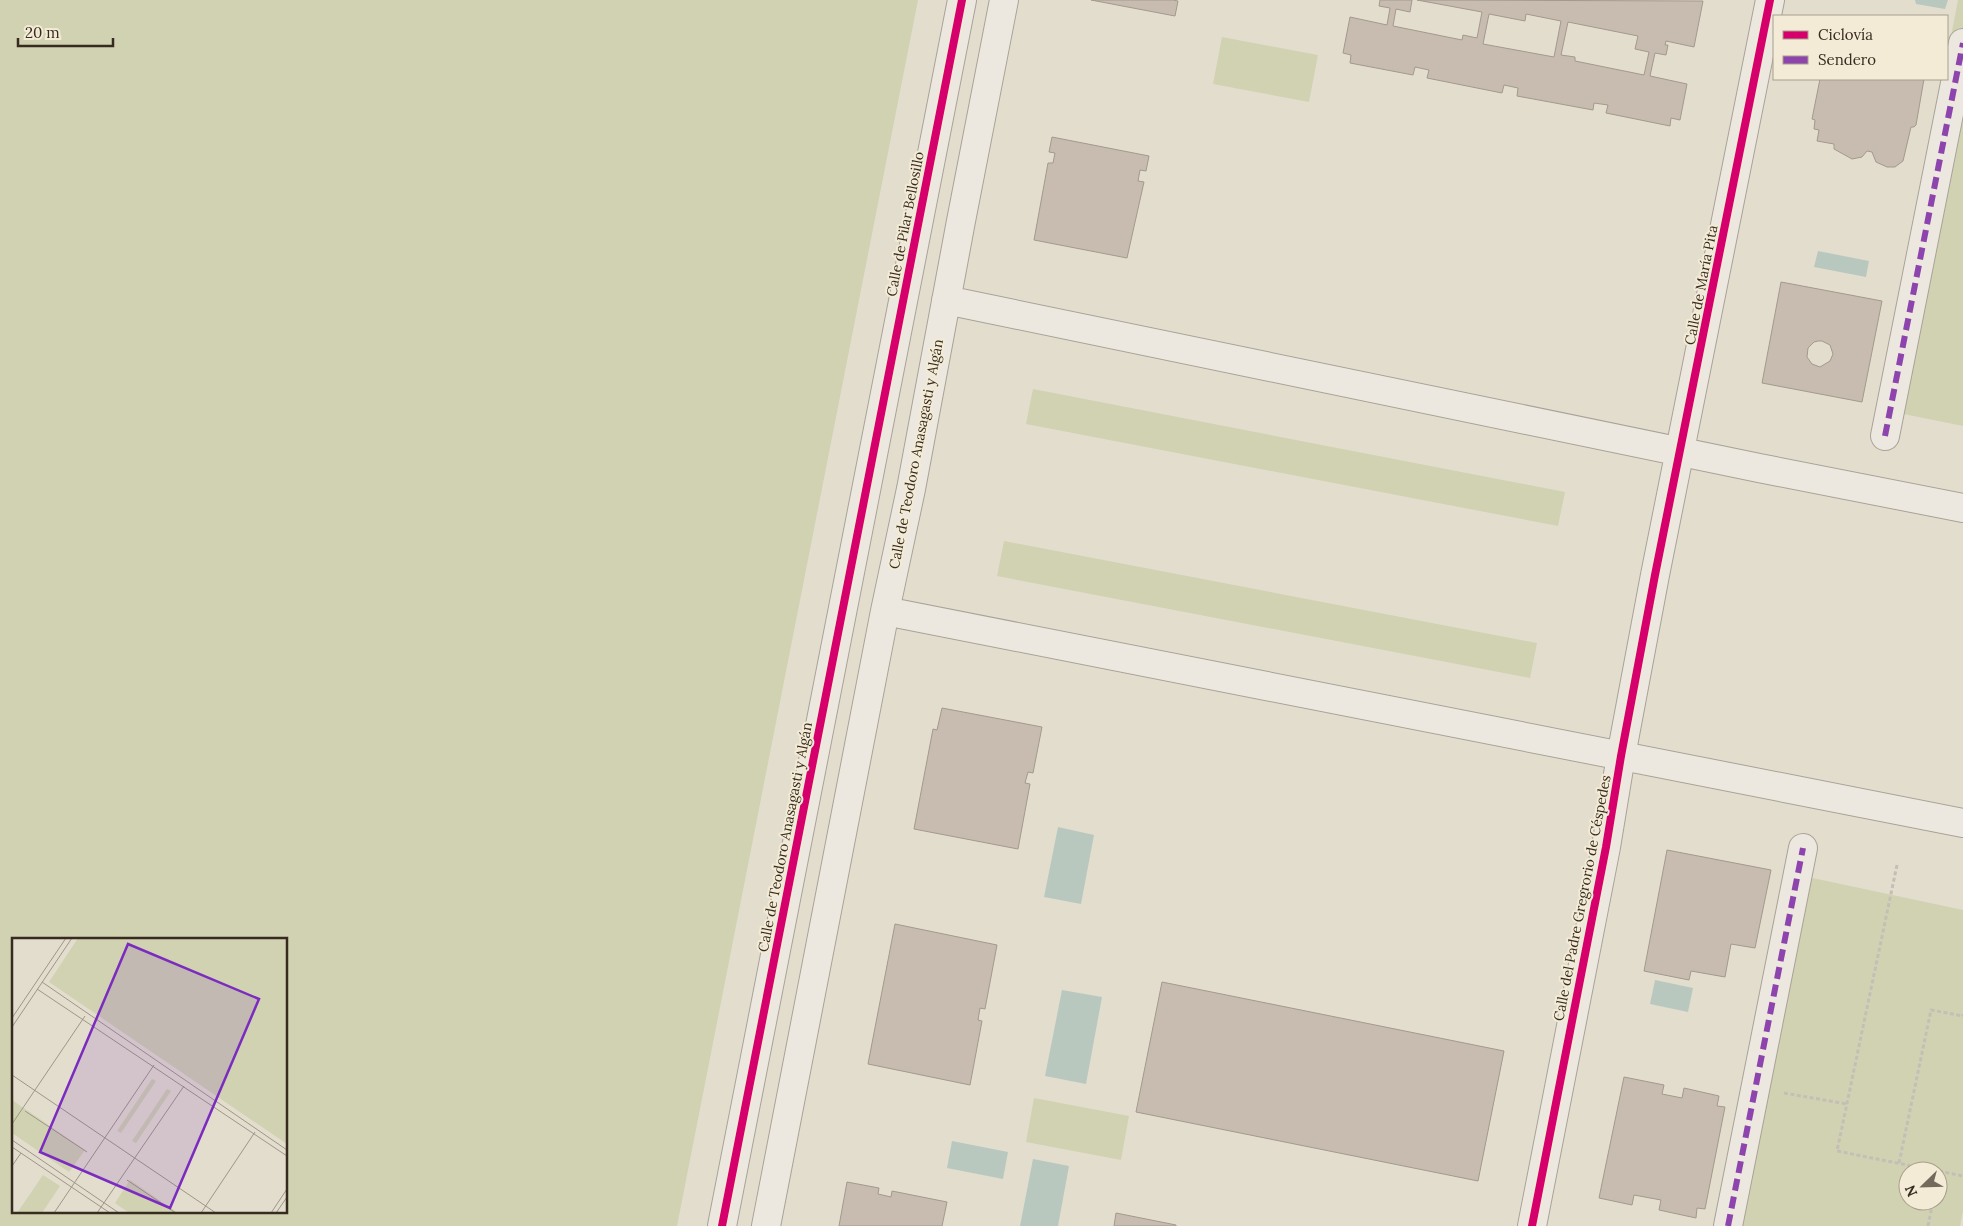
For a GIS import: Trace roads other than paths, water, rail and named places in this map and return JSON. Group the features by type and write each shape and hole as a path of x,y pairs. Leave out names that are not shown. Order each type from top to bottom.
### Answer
{"street":[{"name":"Calle de Pilar Bellosillo","path":"874,453 962,0"},
{"path":"1004,0 946,300 1963,508"},
{"name":"Calle de María Pita","path":"1655,575 1770,0"},
{"path":"1885,436 1963,43"},
{"name":"Calle de Teodoro Anasagasti y Algán","path":"766,1226 885,611 911,489 946,300"},
{"name":"Calle de Teodoro Anasagasti y Algán","path":"722,1226 874,453"},
{"name":"Calle del Padre Gregrorio de Céspedes","path":"1532,1226 1606,847 1655,575"},
{"path":"885,611 1963,823"},
{"path":"1728,1226 1803,848"}]}
